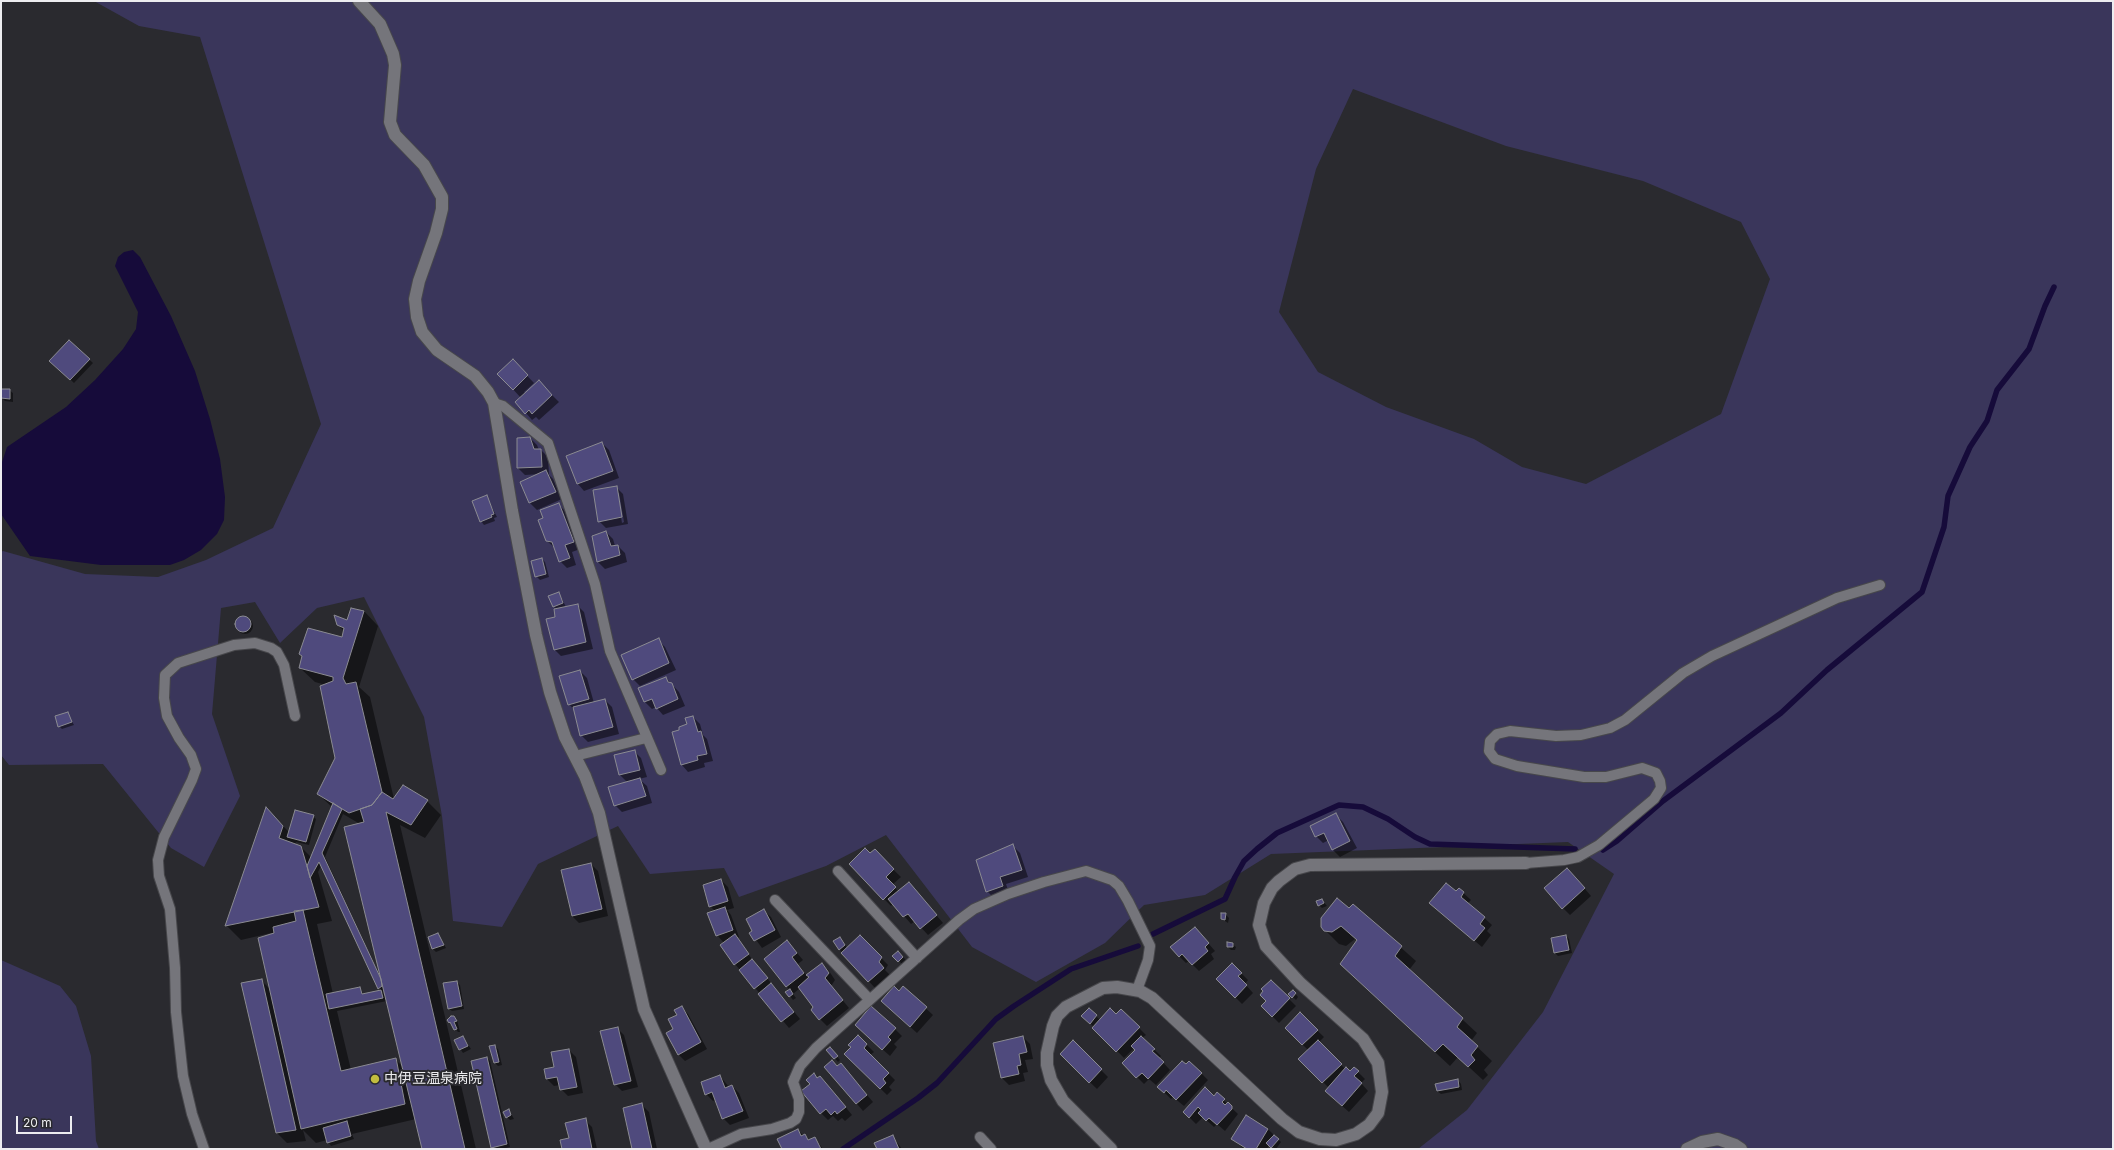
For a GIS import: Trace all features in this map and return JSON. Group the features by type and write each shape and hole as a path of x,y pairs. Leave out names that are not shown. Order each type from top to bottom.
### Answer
{"street":[{"path":"358,1 380,24 393,54 395,65 390,122 395,135 424,166 442,197 442,209 436,233 419,281 415,299 417,317 422,332 437,350 475,376 488,392 494,403 512,511 536,635 550,692 565,737 585,776 599,813 644,1009 707,1149"},
{"path":"1111,1149 1064,1101 1051,1080 1047,1065 1047,1054 1053,1026 1057,1016 1066,1007 1103,988 1117,987 1137,990 1152,998 1282,1119 1299,1132 1320,1139 1336,1140 1356,1134 1369,1125 1378,1113 1382,1092 1378,1063 1363,1039 1300,983 1266,946 1259,925 1261,912 1272,888 1278,881 1295,869 1310,865 1526,862"},
{"path":"1688,1149 1702,1142 1718,1139 1735,1144 1741,1149"}],"lane":[{"path":"494,403 503,406 548,443 595,584 610,651 661,770"},
{"path":"1526,862 1571,858 1599,845 1654,799 1661,788 1660,782 1656,773 1642,768 1606,777 1584,777 1517,766 1495,759 1489,751 1490,741 1497,734 1510,731 1556,736 1581,735 1610,728 1625,720 1683,673 1712,656 1837,598 1880,585"},
{"path":"204,1149 192,1114 183,1076 176,1012 175,968 170,909 165,889 159,876 158,860 164,837 196,769 191,755 179,738 167,716 164,698 165,675 178,664 234,645 256,642 277,652 284,665 295,716"},
{"path":"575,756 646,738"},
{"path":"838,871 917,958"},
{"path":"707,1149 741,1134 772,1129 790,1124 796,1119 799,1112 799,1099 794,1082 800,1066 816,1048 869,999 974,909 1037,884 1086,871 1112,880 1119,886 1150,946 1148,960 1137,990"},
{"path":"775,900 869,999"},
{"path":"980,1137 992,1149"}],"shaded area":[{"path":"94,1 2113,1 2113,1149 1418,1149 1467,1110 1543,1012 1614,874 1568,842 1271,854 1205,895 1144,905 1105,943 1036,982 972,947 886,835 826,866 739,897 724,868 650,874 618,826 538,864 502,927 453,921 442,816 424,717 364,597 317,608 280,643 255,602 221,608 212,714 240,796 204,867 171,848 103,764 9,765 1,755 1,552 3,551 85,574 158,577 206,560 273,528 321,424 200,37 139,26","holes":["1353,89 1506,146 1643,181 1741,222 1770,279 1721,414 1586,484 1522,467 1474,439 1386,407 1318,372 1279,312 1316,169"]},
{"path":"133,250 140,257 171,316 195,371 210,419 220,459 225,497 224,520 217,534 201,550 184,560 170,565 101,565 30,556 1,514 1,465 7,447 66,407 95,380 123,349 136,329 138,312 115,266 118,257 124,252"},
{"path":"1,960 60,986 76,1006 91,1056 96,1141 99,1149 1,1149"}],"building":[{"path":"69,340 90,359 70,380 49,361"},
{"path":"513,359 528,375 513,390 497,374"},
{"path":"539,380 552,395 532,414 529,410 525,414 515,402"},
{"path":"1,389 10,389 10,399 1,398"},
{"path":"530,437 534,449 541,449 542,467 517,468 517,438"},
{"path":"602,442 613,471 577,484 566,456"},
{"path":"546,470 556,492 529,503 520,482"},
{"path":"617,486 622,517 598,522 593,490"},
{"path":"487,495 494,514 491,515 492,517 480,522 472,501"},
{"path":"559,503 574,542 565,545 570,558 559,562 552,542 546,541 538,520 543,518 540,510"},
{"path":"606,531 611,546 618,545 620,555 597,562 592,536"},
{"path":"542,558 546,574 535,577 531,561"},
{"path":"559,592 563,603 553,607 548,596"},
{"path":"578,604 586,642 554,650 546,619 555,617 554,609"},
{"path":"351,608 364,611 343,678 346,684 356,682 382,792 372,805 349,813 317,794 335,758 320,686 333,681 333,677 299,668 302,656 299,654 308,628 342,637 344,628 337,625 334,615 347,620"},
{"path":"240,616 246,616 251,621 249,630 246,632 240,632 235,627 235,621"},
{"path":"659,638 669,663 632,680 621,655"},
{"path":"580,670 589,699 568,705 559,676"},
{"path":"666,677 668,682 672,683 678,699 656,709 652,699 644,702 638,688"},
{"path":"605,699 613,727 580,736 573,707"},
{"path":"68,712 72,722 58,727 55,716"},
{"path":"693,716 698,732 701,731 707,754 697,756 698,760 681,765 672,732 679,730 679,727 687,724 685,718"},
{"path":"635,750 640,770 619,775 614,755"},
{"path":"640,778 646,796 614,806 608,787"},
{"path":"403,785 428,800 411,825 386,812 465,1149 422,1149 344,827 364,822 360,809 372,805 382,792 393,799"},
{"path":"333,803 342,809 322,853 381,979 382,986 378,989 319,862 310,878 307,866"},
{"path":"266,807 283,826 279,838 301,846 319,907 225,926"},
{"path":"295,810 314,815 306,842 287,837"},
{"path":"1336,813 1350,841 1332,850 1324,833 1315,837 1310,826"},
{"path":"1013,844 1022,870 1000,877 1003,886 986,892 976,860"},
{"path":"865,848 870,853 875,849 894,869 886,877 896,887 883,900 849,864"},
{"path":"591,863 602,909 572,916 561,870"},
{"path":"1567,868 1585,888 1562,909 1544,888"},
{"path":"721,879 728,901 709,907 703,885"},
{"path":"909,882 937,915 920,929 908,914 903,917 888,899"},
{"path":"1446,883 1456,891 1459,888 1464,892 1461,897 1485,917 1480,924 1485,928 1474,941 1429,903"},
{"path":"1337,898 1349,908 1353,904 1402,946 1395,956 1463,1018 1457,1027 1478,1046 1471,1055 1475,1060 1468,1067 1443,1044 1435,1052 1340,964 1357,940 1341,926 1332,932 1324,931 1321,927 1321,918"},
{"path":"1322,899 1324,903 1318,906 1316,901"},
{"path":"725,907 733,930 716,936 707,913"},
{"path":"764,909 775,930 754,941 749,933 752,931 746,919"},
{"path":"303,910 341,1071 396,1058 405,1104 301,1129 258,938 274,933 273,927 296,921 294,911"},
{"path":"1221,913 1226,913 1225,920 1221,919"},
{"path":"1195,927 1209,943 1205,947 1208,951 1192,965 1182,954 1179,957 1170,947"},
{"path":"438,933 444,945 432,949 428,937"},
{"path":"735,934 749,954 734,965 720,945"},
{"path":"860,935 882,957 879,962 884,968 868,982 841,953"},
{"path":"1566,935 1569,950 1554,953 1551,938"},
{"path":"840,937 845,945 839,950 833,941"},
{"path":"787,940 797,953 792,957 804,973 786,987 764,959"},
{"path":"1227,942 1233,943 1233,947 1227,947"},
{"path":"898,951 903,957 898,962 892,956"},
{"path":"752,959 768,978 754,989 739,970"},
{"path":"822,963 829,973 825,978 843,1000 819,1020 811,1010 813,1007 798,987 809,977 806,975"},
{"path":"1232,963 1242,973 1238,976 1247,985 1235,998 1216,979"},
{"path":"262,979 296,1130 276,1133 241,983"},
{"path":"1271,980 1290,998 1272,1017 1261,1006 1266,1001 1260,995 1263,991 1261,989"},
{"path":"457,981 462,1006 448,1009 443,983"},
{"path":"771,983 794,1012 781,1022 758,994"},
{"path":"894,986 899,991 903,986 927,1007 910,1027 881,1001"},
{"path":"360,987 362,994 381,990 383,998 329,1009 326,994"},
{"path":"790,989 793,994 789,997 785,992"},
{"path":"1293,990 1296,993 1292,998 1288,994"},
{"path":"682,1006 701,1042 678,1055 666,1033 673,1029 668,1019 677,1015 674,1010"},
{"path":"871,1006 896,1028 888,1037 891,1040 882,1050 855,1025"},
{"path":"1089,1008 1097,1015 1090,1024 1081,1016"},
{"path":"1110,1008 1116,1014 1121,1009 1140,1027 1116,1052 1092,1028"},
{"path":"1300,1012 1318,1030 1302,1045 1285,1028"},
{"path":"451,1016 454,1016 457,1021 454,1022 457,1029 454,1030 450,1022 449,1023 447,1020"},
{"path":"618,1027 631,1081 614,1085 600,1031"},
{"path":"858,1035 867,1044 864,1048 889,1073 883,1079 886,1083 880,1089 844,1054 851,1047 848,1045"},
{"path":"463,1036 468,1046 459,1050 454,1040"},
{"path":"1023,1036 1027,1052 1019,1054 1021,1065 1017,1066 1019,1074 1001,1078 993,1043"},
{"path":"1141,1036 1155,1049 1152,1051 1164,1062 1148,1079 1142,1073 1136,1078 1122,1063 1135,1050 1131,1046"},
{"path":"1073,1040 1102,1069 1089,1083 1060,1054"},
{"path":"1318,1040 1342,1064 1322,1083 1298,1059"},
{"path":"495,1045 499,1062 494,1063 489,1046"},
{"path":"830,1047 838,1056 834,1059 826,1050"},
{"path":"569,1049 577,1087 560,1090 557,1077 546,1079 544,1069 554,1067 551,1052"},
{"path":"487,1057 507,1144 491,1148 471,1061"},
{"path":"832,1060 837,1066 841,1063 867,1095 856,1104 824,1067"},
{"path":"1182,1061 1186,1064 1189,1061 1202,1073 1176,1100 1166,1090 1164,1093 1157,1087"},
{"path":"1346,1067 1350,1071 1354,1067 1359,1071 1354,1076 1362,1083 1342,1106 1325,1091"},
{"path":"814,1073 817,1078 820,1076 846,1107 837,1114 835,1111 831,1115 826,1109 820,1114 801,1091 810,1084 806,1080"},
{"path":"720,1075 725,1088 732,1085 743,1111 722,1119 712,1092 705,1095 701,1082"},
{"path":"1458,1079 1459,1087 1437,1091 1435,1084"},
{"path":"1205,1087 1214,1096 1217,1092 1225,1099 1222,1102 1225,1105 1228,1102 1232,1106 1232,1109 1217,1125 1209,1118 1206,1121 1198,1113 1201,1110 1198,1107 1189,1118 1183,1112"},
{"path":"642,1103 652,1149 632,1149 623,1108"},
{"path":"509,1109 511,1115 506,1118 503,1112"},
{"path":"1246,1115 1268,1129 1256,1149 1247,1149 1231,1139"},
{"path":"586,1118 592,1149 562,1149 560,1140 569,1138 565,1123"},
{"path":"347,1121 351,1136 327,1143 323,1128"},
{"path":"798,1129 801,1136 805,1134 808,1140 815,1137 821,1149 782,1149 777,1139"},
{"path":"893,1135 899,1149 877,1149 874,1143"},
{"path":"1274,1135 1279,1139 1271,1148 1266,1143"}],"waterway":[{"path":"1603,850 1617,841 1663,801 1781,713 1827,670 1922,592 1944,527 1948,496 1970,447 1987,421 1997,390 2029,349 2045,306 2054,287"},
{"path":"1153,934 1225,899 1244,861 1277,833 1339,805 1363,807 1388,819 1415,837 1430,844 1575,849"},
{"path":"843,1149 918,1098 937,1083 996,1019 1014,1006 1071,969 1138,946"}],"place":[{"name":"中伊豆温泉病院","path":"375,1079"}]}
